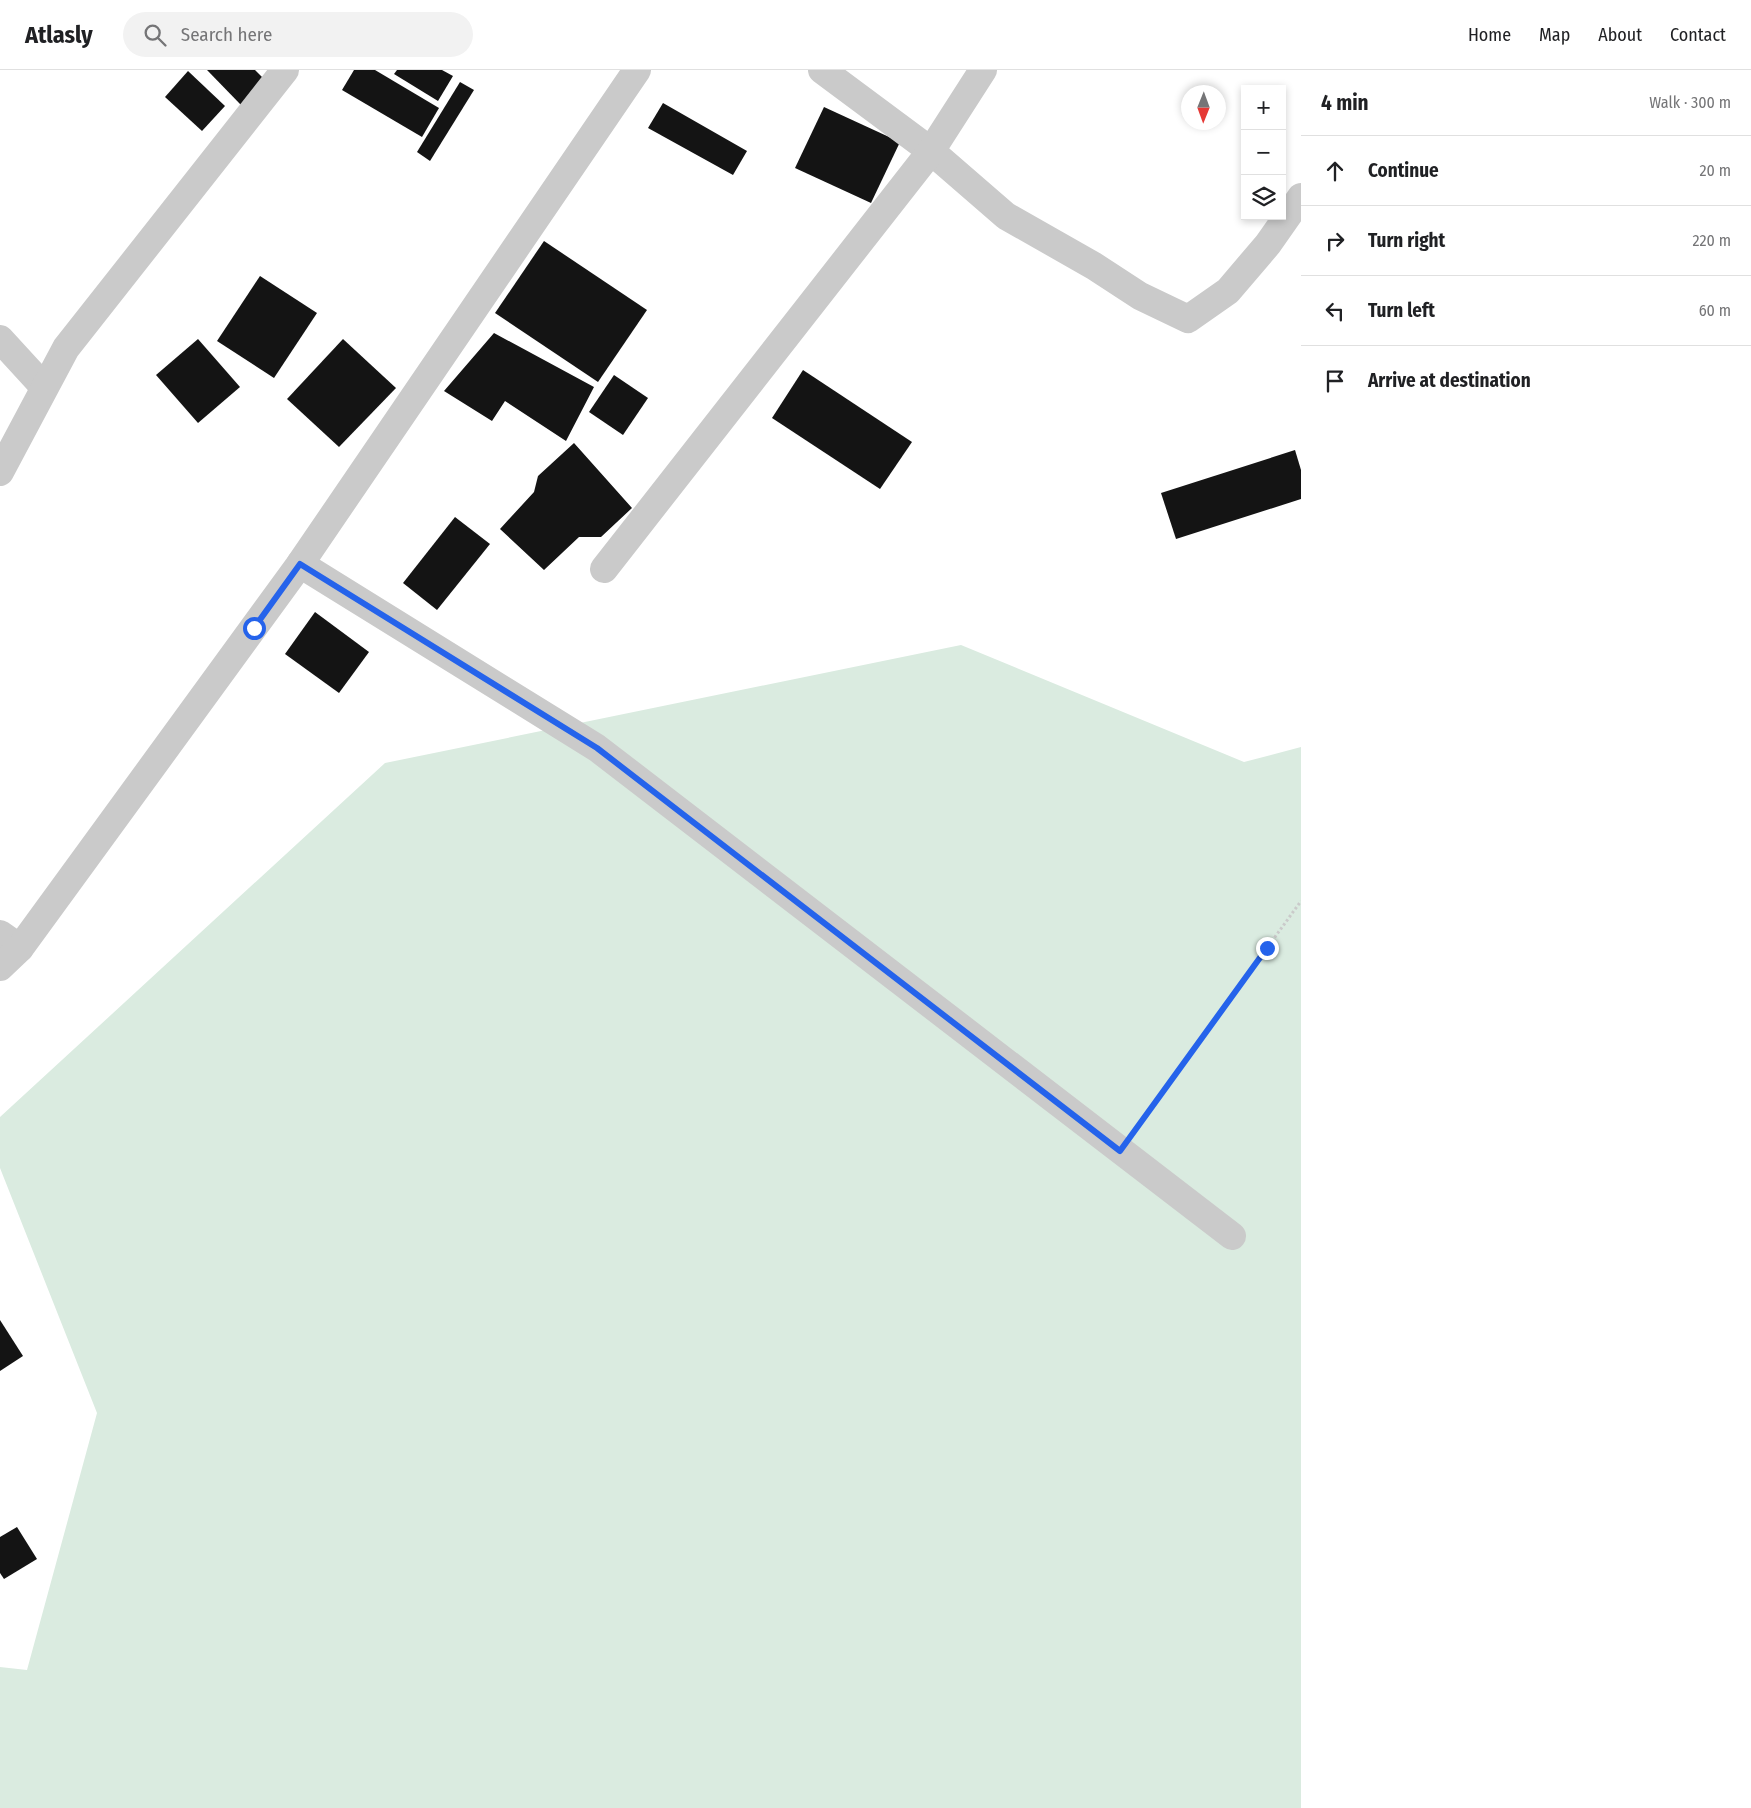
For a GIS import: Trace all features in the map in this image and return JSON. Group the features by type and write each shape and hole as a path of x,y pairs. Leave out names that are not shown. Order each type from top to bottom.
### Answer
{"street":[{"path":"0,472 66,348 285,70"},
{"path":"0,967 10,941 300,564 637,70"},
{"path":"822,70 932,151 1006,216 1094,266 1140,296 1188,319 1228,291 1268,244 1301,197"},
{"path":"604,569 932,151 984,70"},
{"path":"0,339 44,387"},
{"path":"300,564 597,748 1232,1236"}],"path":[{"path":"1120,1151 1301,901"}],"green space":[{"path":"961,645 1244,762 1301,747 1301,1808 0,1808 0,1667 27,1670 97,1413 0,1168 0,1117 385,763"}],"building":[{"path":"207,70 255,70 266,81 241,105"},
{"path":"354,70 375,70 439,108 422,137 342,90"},
{"path":"397,70 442,70 453,76 438,101 394,74"},
{"path":"188,71 225,106 202,131 165,97"},
{"path":"460,82 474,90 430,161 417,152"},
{"path":"663,103 747,151 733,175 648,128"},
{"path":"824,107 900,142 871,203 795,168"},
{"path":"544,241 647,310 598,382 495,313"},
{"path":"260,276 317,313 274,378 217,341"},
{"path":"494,333 594,387 566,441 505,401 492,421 444,391"},
{"path":"198,339 240,387 198,423 156,375"},
{"path":"343,339 396,388 339,447 287,399"},
{"path":"803,370 912,442 880,489 772,418"},
{"path":"614,375 648,398 623,435 589,412"},
{"path":"574,443 632,508 601,537 579,537 544,570 500,529 534,492 538,476"},
{"path":"1295,450 1301,470 1301,499 1176,539 1161,493"},
{"path":"455,517 490,544 437,610 403,583"},
{"path":"315,612 369,652 339,693 285,654"},
{"path":"0,1320 23,1356 0,1371"},
{"path":"17,1527 37,1559 4,1579 0,1573 0,1537"}],"route":[{"path":"254,628 300,564 597,748 1120,1151 1267,948"}]}
